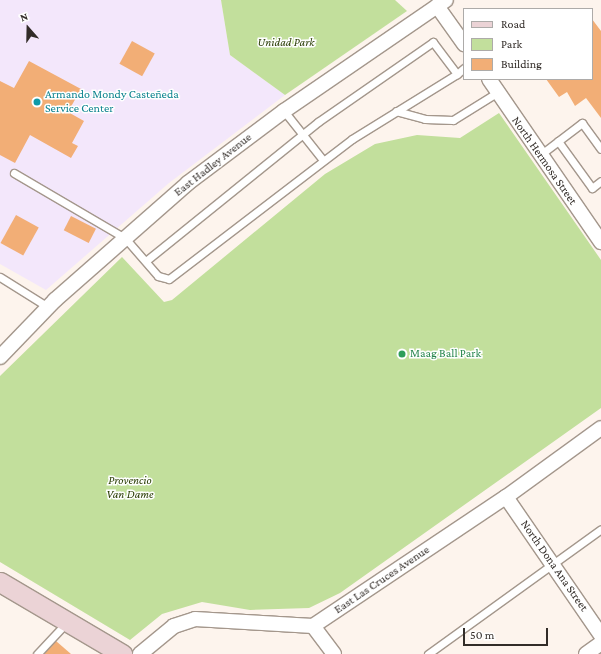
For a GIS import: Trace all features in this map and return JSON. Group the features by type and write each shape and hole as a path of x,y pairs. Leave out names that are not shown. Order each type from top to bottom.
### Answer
{"main road":[{"path":"0,582 66,623 122,654"}],"street":[{"path":"438,2 463,42"},
{"name":"East Hadley Avenue","path":"0,357 48,307 188,183 284,111 438,2"},
{"name":"North Hermosa Street","path":"490,80 539,155 601,242"},
{"name":"East Las Cruces Avenue","path":"313,626 506,497 601,428"},
{"name":"North Dona Ana Street","path":"506,497 601,635"},
{"path":"140,654 174,626 195,619 313,626 334,654"},
{"path":"586,654 601,643"}],"lane":[{"path":"146,261 302,134 433,42 457,74"},
{"path":"14,173 125,238 164,279 178,275 323,160 396,111 463,69"},
{"path":"396,111 425,118 453,120 498,92"},
{"path":"284,111 323,160"},
{"path":"539,155 582,123 601,149"},
{"path":"558,142 592,188 601,181"},
{"path":"0,277 48,307"},
{"path":"428,654 601,529"},
{"path":"37,654 66,623"}],"shaded area":[{"path":"0,0 221,0 230,55 285,95 169,183 46,290 0,264"}],"green space":[{"name":"Unidad Park","path":"221,0 395,0 407,11 285,95 230,55"},
{"name":"Maag Ball Park","path":"499,113 601,260 601,408 340,593 309,608 250,610 202,602 162,614 130,640 0,562 0,376 122,257 164,302 172,300 325,174 375,144 417,135 460,138"}],"building":[{"path":"593,20 601,31 601,118 586,98 575,106 567,92 559,97 547,80 593,80"},
{"path":"132,41 155,54 142,76 119,64"},
{"name":"Armando Mondy Casteñeda Service Center","path":"29,61 81,89 68,112 84,121 72,143 78,146 71,158 30,135 15,163 0,155 0,81 14,88"},
{"path":"16,215 39,228 23,256 0,243"},
{"path":"71,216 96,229 89,243 64,230"},
{"path":"56,641 71,654 44,654"}],"place":[{"name":"Armando Mondy Casteñeda Service Center","path":"37,102"},
{"name":"Maag Ball Park","path":"402,354"}],"park label":[{"name":"Provencio Van Dame","path":"130,488"}]}
